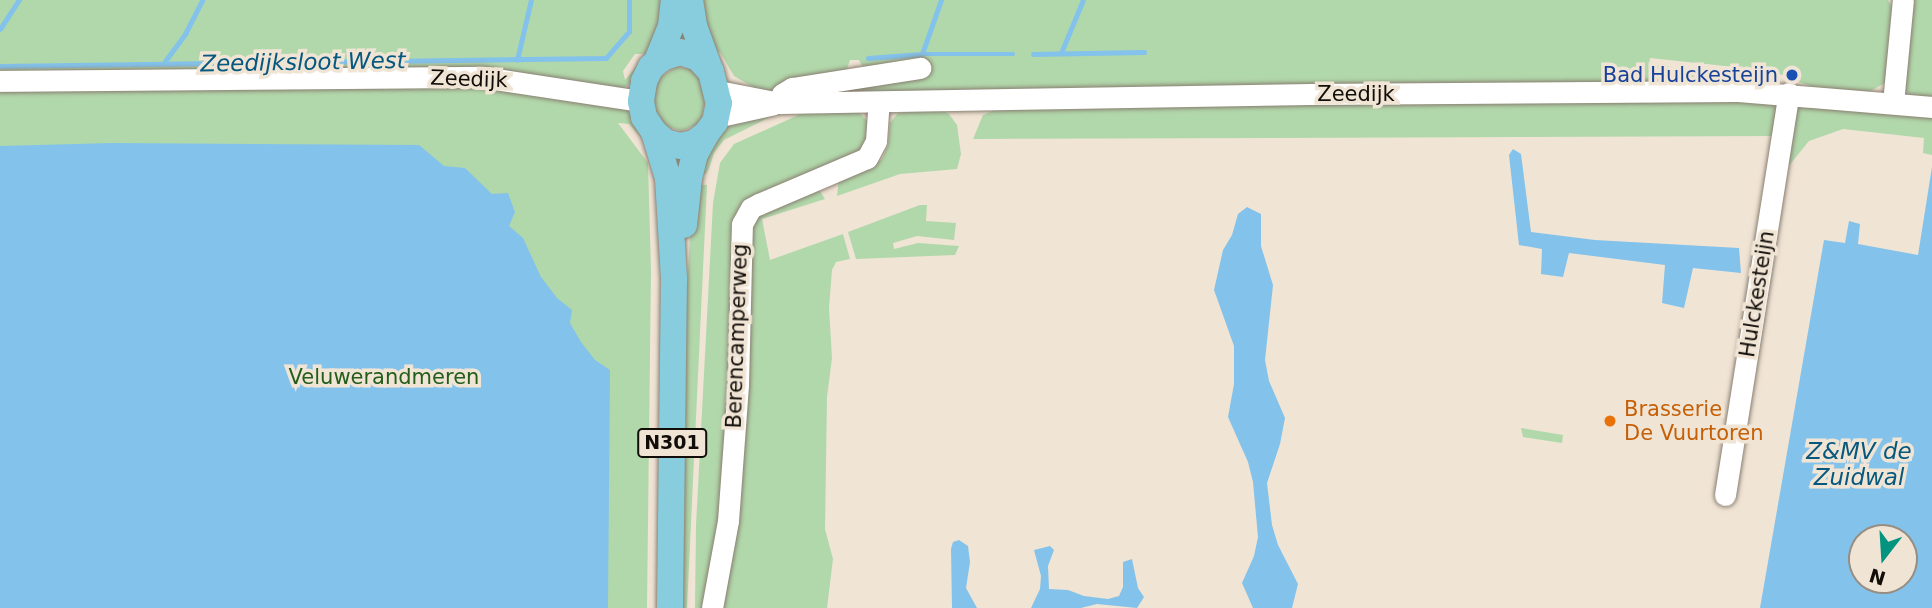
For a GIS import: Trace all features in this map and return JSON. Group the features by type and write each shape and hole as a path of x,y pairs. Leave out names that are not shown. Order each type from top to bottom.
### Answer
{"main road":[{"path":"674,0 671,27 657,61 644,81 641,101 644,117 654,132 665,142 680,146 694,143 711,126 719,103 694,26 690,0"},
{"path":"657,61 680,52 698,58 714,81"},
{"name":"N301","path":"674,278 682,239 689,178 695,155 711,126"},
{"name":"N301","path":"654,132 668,177 674,278 670,608"}],"street":[{"path":"1893,103 1903,0"},
{"name":"Zeedijk","path":"779,103 782,94 792,88 920,68"},
{"name":"Zeedijk","path":"0,80 482,77 641,101"},
{"name":"Zeedijk","path":"714,81 779,103"},
{"name":"Zeedijk","path":"711,126 779,103 1310,94 1789,93 1932,107"},
{"name":"Hulckesteijn","path":"1725,495 1789,93"},
{"name":"Berencamperweg","path":"712,608 728,522 738,386 742,224 751,208 758,204 867,158 876,141 879,102"}],"green space":[{"path":"0,0 1888,0 1895,11 1888,81 1869,92 1812,87 1772,71 1650,58 1649,64 1772,79 1776,83 821,97 864,70 859,60 850,60 846,72 765,94 734,76 720,52 651,54 632,83 625,87 629,113 648,145 629,124 618,123 648,163 651,271 647,608 0,608 0,153 336,145 0,146","holes":["635,54 647,54 625,80 623,71"]},
{"path":"1908,0 1932,0 1932,99 1912,97 1903,87"},
{"path":"676,67 690,69 699,77 706,97 702,117 696,125 682,131 665,126 654,111 652,91 656,81"},
{"path":"1767,100 1779,111 1776,136 973,139 983,115 1004,106"},
{"path":"1802,105 1932,114 1932,155 1923,153 1924,138 1843,129 1809,141 1787,168 1792,117"},
{"path":"940,109 949,114 957,125 961,154 957,169 900,174 837,196 839,178 871,167 882,159 888,145 890,123 898,113"},
{"path":"784,110 724,140 714,153 706,174 695,175 705,151 729,123"},
{"path":"805,112 859,112 868,122 870,134 860,151 751,199 722,521 707,608 695,608 696,525 713,203 720,163 734,144"},
{"path":"693,184 707,185 687,608 680,608 685,324"},
{"path":"818,188 825,199 762,219 770,260 843,234 850,259 836,262 832,270 829,308 832,358 827,397 825,529 833,559 827,608 718,608 746,236 759,212"},
{"path":"920,205 927,205 926,221 956,223 954,240 917,236 893,243 894,249 918,243 959,246 955,255 856,259 848,232"},
{"path":"1521,428 1563,435 1562,443 1523,437"}],"water":[{"name":"Veluwerandmeren","path":"112,143 419,145 444,166 465,168 492,194 508,193 515,212 509,226 523,238 541,277 557,298 572,310 570,323 581,342 595,360 610,370 608,608 0,608 0,146"},
{"path":"1513,149 1521,154 1531,232 1595,240 1739,248 1741,273 1693,268 1684,308 1662,303 1665,265 1569,253 1563,277 1541,274 1542,249 1519,245 1509,155"},
{"name":"Z&MV de Zuidwal","path":"1932,167 1932,608 1760,608 1824,240 1845,243 1849,221 1860,224 1858,244 1918,255"},
{"path":"1247,207 1261,214 1261,246 1273,285 1265,360 1269,381 1285,418 1280,444 1267,483 1272,525 1278,545 1298,584 1292,608 1253,608 1242,583 1254,556 1258,537 1253,482 1248,462 1228,417 1234,384 1234,346 1214,290 1223,250 1232,235 1238,214"},
{"path":"959,540 968,546 970,562 966,588 977,608 952,608 951,549 953,542"},
{"path":"1050,546 1054,550 1048,566 1049,589 1068,590 1084,596 1108,599 1119,596 1123,587 1123,562 1132,559 1138,588 1144,597 1137,608 1097,604 1081,608 1031,608 1040,589 1041,576 1034,550"}],"waterway":[{"path":"0,29 19,0"},
{"path":"165,61 185,34 202,0"},
{"path":"517,60 531,0"},
{"name":"Zeedijksloot West","path":"0,66 606,58 629,32 629,0"},
{"path":"922,54 941,0"},
{"path":"1061,53 1083,0"},
{"path":"1033,54 1144,52"},
{"path":"868,58 922,54 1013,54"}],"place":[{"name":"Bad Hulckesteijn","path":"1792,75"},
{"name":"Brasserie De Vuurtoren","path":"1610,421"}]}
